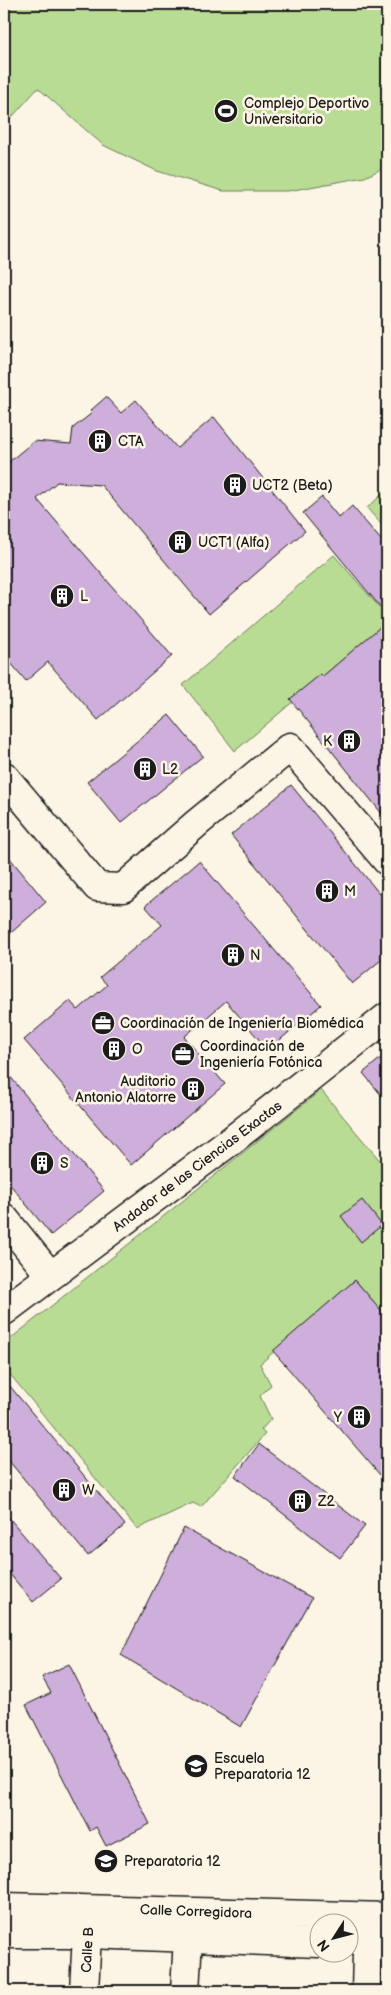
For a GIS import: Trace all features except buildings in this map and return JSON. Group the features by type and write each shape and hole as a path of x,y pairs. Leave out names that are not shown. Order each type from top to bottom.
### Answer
{"street":[{"path":"4,776 97,887 123,888 197,823 290,747 387,861"},
{"name":"Andador de las Ciencias Exactas","path":"4,1311 232,1140 387,1017"},
{"path":"4,1218 50,1275"},
{"name":"Calle Corregidora","path":"4,1907 188,1938 308,1944"},
{"path":"366,1991 368,1945 378,1917"},
{"name":"Calle Corregidora","path":"4,1934 88,1921 378,1917"},
{"name":"Calle B","path":"84,1991 88,1921"},
{"path":"185,1991 188,1938"}],"green space":[{"name":"Complejo Deportivo Universitario","path":"4,4 387,4 387,166 365,177 288,191 223,191 157,171 103,145 38,88 4,126"},
{"path":"387,490 387,531 367,508"},
{"path":"334,555 387,616 386,668 363,642 235,751 183,685"},
{"path":"321,1090 387,1169 387,1317 355,1280 260,1364 271,1385 260,1396 271,1419 261,1430 265,1434 201,1507 193,1503 137,1529 4,1367 4,1344"}],"place":[{"name":"Complejo Deportivo Universitario","path":"226,111"},
{"name":"CTA","path":"100,441"},
{"name":"UCT2 (Beta)","path":"235,485"},
{"name":"UCT1 (Alfa)","path":"180,542"},
{"name":"L","path":"62,596"},
{"name":"K","path":"349,741"},
{"name":"L2","path":"145,769"},
{"name":"M","path":"327,891"},
{"name":"N","path":"233,955"},
{"name":"Coordinación de Ingeniería Biomédica","path":"103,1023"},
{"name":"O","path":"114,1049"},
{"name":"Coordinación de Ingeniería Fotónica","path":"183,1054"},
{"name":"Auditorio Antonio Alatorre","path":"193,1089"},
{"name":"S","path":"42,1163"},
{"name":"Y","path":"359,1417"},
{"name":"W","path":"64,1490"},
{"name":"Z2","path":"300,1501"},
{"name":"Escuela Preparatoria 12","path":"196,1766"},
{"name":"Preparatoria 12","path":"106,1861"}]}
